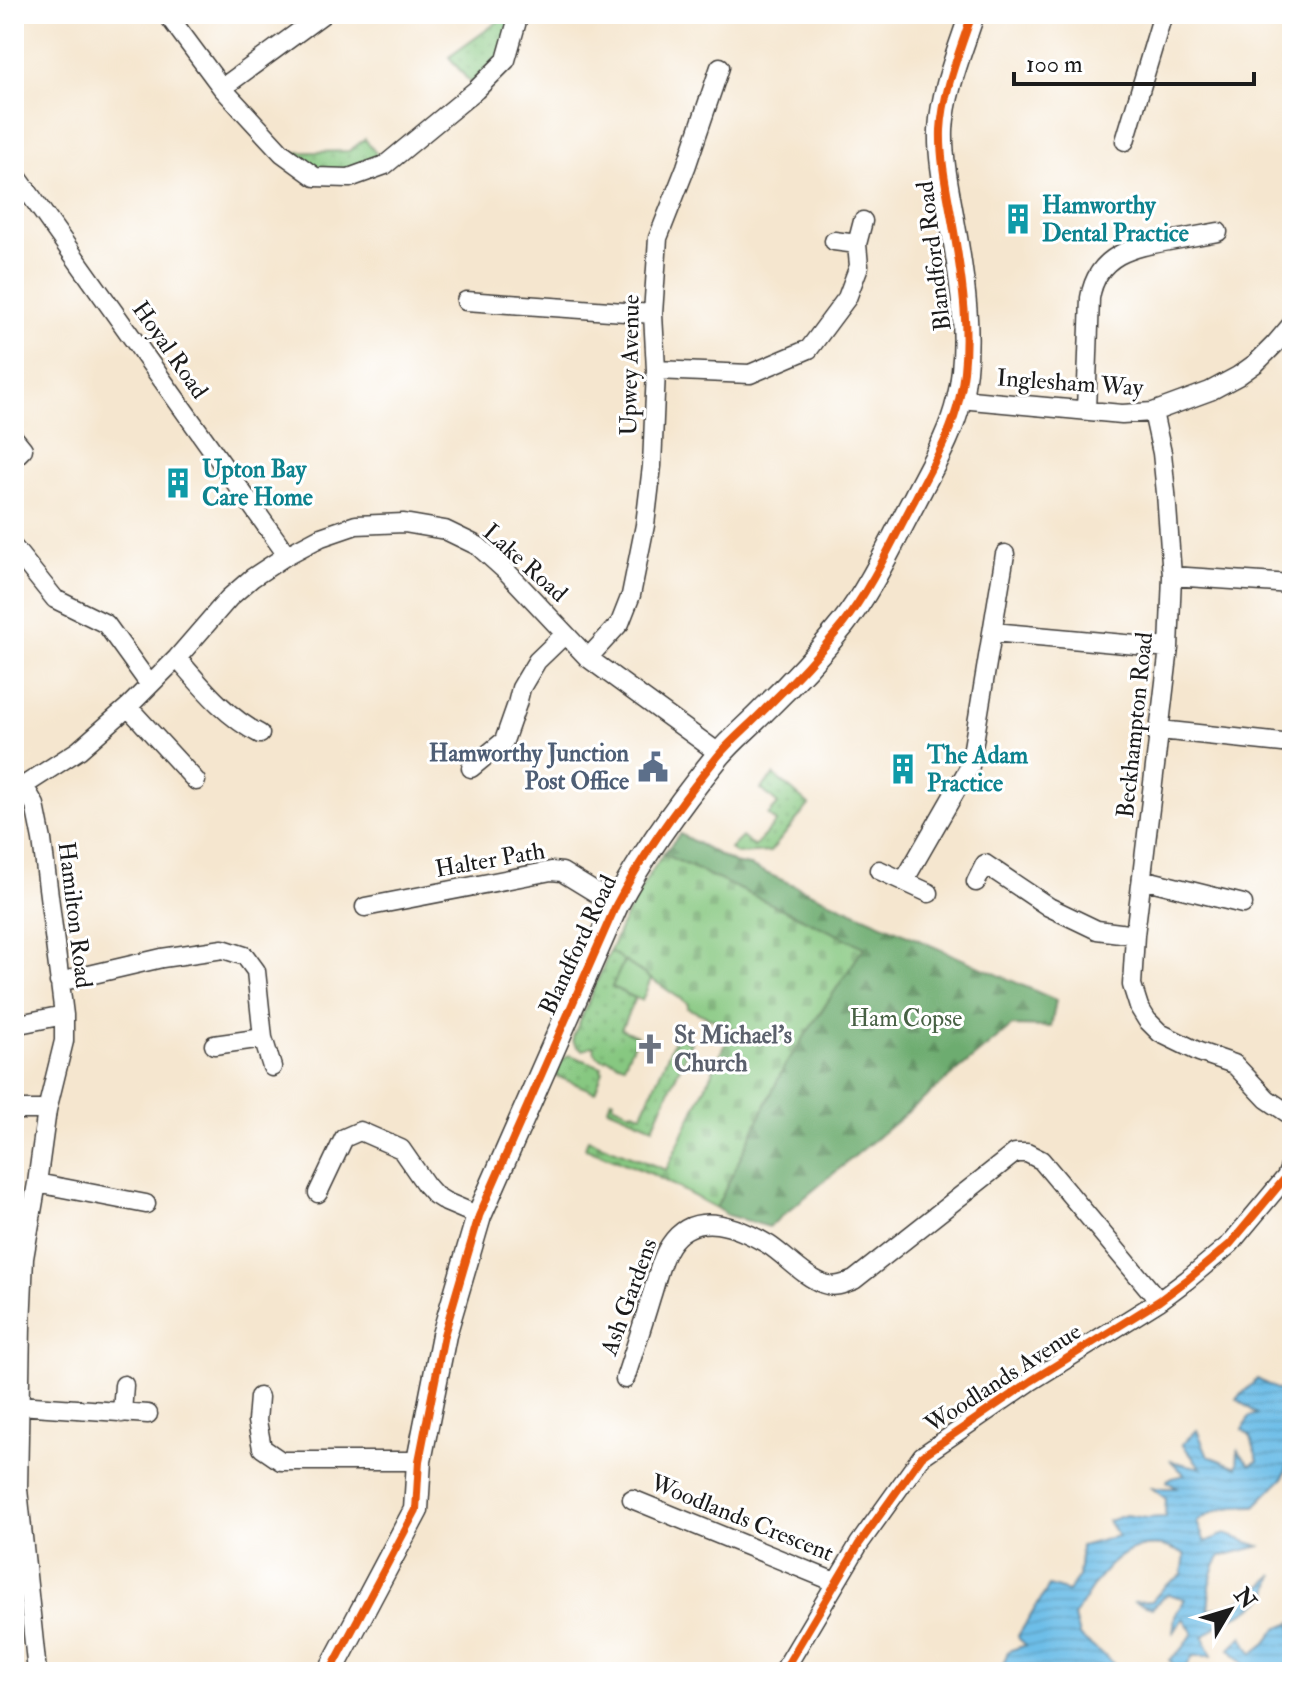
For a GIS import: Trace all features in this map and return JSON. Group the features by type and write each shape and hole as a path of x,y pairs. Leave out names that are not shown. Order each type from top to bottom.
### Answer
{"main road":[{"name":"Blandford Road","path":"330,1672 416,1510 419,1461 444,1335 479,1216 616,905 653,842 720,754 769,706 843,624 866,591 950,429 960,399 965,342 963,293 941,132 944,104 972,14"}],"street":[{"path":"167,14 222,88 282,153 315,177 349,178 385,165 476,90 506,60 519,14"},
{"path":"222,88 323,14"},
{"path":"1125,141 1163,14"},
{"name":"Upwey Avenue","path":"588,658 620,623 631,595 650,481 656,370 653,314 658,238 720,67"},
{"name":"Hoyal Road","path":"14,172 287,555"},
{"path":"656,370 750,374 809,349 847,298 859,266 857,244 863,221"},
{"path":"1086,411 1090,298 1100,271 1128,249 1207,240"},
{"path":"834,241 857,244"},
{"path":"467,302 653,314"},
{"name":"Inglesham Way","path":"960,399 1122,414 1153,412 1210,391 1238,376 1256,363 1292,324"},
{"name":"Beckhampton Road","path":"1153,412 1162,453 1172,576 1169,648 1135,935 1132,985 1139,1007 1160,1033 1199,1052 1234,1064 1267,1099 1292,1116"},
{"path":"14,438 23,449 14,458"},
{"name":"Lake Road","path":"19,789 79,750 128,707 177,658 229,598 252,578 321,537 356,525 404,523 445,530 478,546 508,573 588,658 720,754"},
{"path":"14,548 55,599 106,624 150,685"},
{"path":"904,881 970,766 1005,554"},
{"path":"1172,576 1292,584"},
{"path":"993,632 1169,648"},
{"path":"471,768 504,741 521,688 537,661 565,634"},
{"path":"177,658 213,699 245,726 260,734"},
{"path":"128,707 196,781"},
{"path":"1160,730 1292,744"},
{"name":"Hamilton Road","path":"19,789 35,805 42,840 64,1015 64,1041 47,1110 24,1258 16,1488 37,1672"},
{"path":"976,882 985,864 1049,907 1097,930 1135,935"},
{"path":"879,870 929,893"},
{"name":"Halter Path","path":"365,907 551,871 562,872 616,905"},
{"path":"1142,879 1243,904"},
{"path":"59,982 162,958 223,949 245,956 256,971 263,1038 272,1067"},
{"path":"14,1025 64,1015"},
{"path":"214,1045 263,1038"},
{"path":"14,1110 47,1110"},
{"path":"318,1193 344,1138 360,1131 401,1149 435,1195 479,1216"},
{"name":"Ash Gardens","path":"625,1379 662,1261 677,1236 686,1230 702,1223 732,1227 769,1246 825,1284 838,1286 854,1280 1015,1153 1027,1153 1041,1160 1159,1301"},
{"name":"Woodlands Avenue","path":"783,1672 859,1544 922,1456 1031,1381 1159,1301 1230,1244 1286,1177 1292,1162"},
{"path":"37,1183 146,1204"},
{"path":"122,1413 124,1385"},
{"path":"259,1397 257,1421 262,1448 281,1461 419,1461"},
{"path":"19,1405 148,1414"},
{"name":"Woodlands Crescent","path":"632,1499 835,1582"}],"green space":[{"path":"503,14 519,14 506,60 476,90 449,57 503,18"},
{"path":"365,139 385,165 315,177 282,153 349,151"},
{"path":"774,775 809,805 770,852 737,854 730,849 742,837 754,847 776,822 768,815 778,804 761,789"},
{"name":"Ham Copse","path":"680,834 734,863 750,866 1056,1000 1051,1027 1012,1026 769,1227 727,1215 716,1208 784,1067 864,947 663,854"},
{"path":"663,854 864,947 784,1067 716,1208 652,1174 585,1148 588,1139 666,1170 733,1028 687,1008 688,1004 610,951 634,901"},
{"path":"610,951 624,961 612,987 635,998 621,1029 637,1036 624,1065 600,1058 594,1047 579,1048 573,1040"},
{"path":"624,961 651,979 642,1001 612,987"},
{"path":"676,1036 691,1042 653,1127 608,1108 611,1099 614,1100 613,1104 642,1114"},
{"path":"570,1055 602,1067 595,1092 556,1076 562,1060"}],"water":[{"path":"1257,1379 1280,1391 1292,1386 1292,1455 1283,1478 1255,1506 1224,1509 1197,1522 1205,1542 1225,1534 1260,1546 1221,1556 1212,1575 1208,1609 1244,1599 1274,1575 1268,1595 1254,1607 1218,1625 1203,1637 1212,1656 1193,1656 1181,1672 1169,1660 1183,1648 1193,1633 1183,1618 1173,1634 1175,1615 1185,1599 1168,1594 1152,1608 1133,1602 1152,1601 1165,1586 1182,1575 1185,1555 1162,1546 1132,1550 1108,1567 1074,1617 1079,1636 1125,1672 1001,1672 1008,1651 1026,1645 1018,1636 1049,1586 1068,1592 1078,1577 1081,1546 1118,1536 1108,1521 1126,1515 1165,1517 1166,1499 1152,1488 1178,1488 1167,1482 1168,1479 1185,1475 1171,1461 1201,1468 1182,1444 1197,1430 1208,1456 1237,1467 1238,1450 1250,1465 1258,1461 1251,1437 1243,1430 1249,1417 1257,1414 1237,1399"},
{"path":"1292,1622 1292,1672 1243,1672 1243,1663 1230,1649 1243,1636 1252,1654 1266,1643 1277,1628"}],"cycle path":[{"path":"330,1672 416,1510 419,1461 444,1335 479,1216 616,905 663,828 718,756 805,668 853,610 881,563 951,426 963,378 966,333 941,130 949,86 972,14"},
{"path":"783,1672 859,1544 922,1456 1187,1280 1230,1244 1286,1177 1292,1162"}],"place":[{"name":"Hamworthy Dental Practice","path":"1018,219"},
{"name":"Upton Bay Care Home","path":"178,483"},
{"name":"Hamworthy Junction Post Office","path":"653,767"},
{"name":"The Adam Practice","path":"903,769"},
{"name":"St Michael's Church","path":"650,1049"}]}
